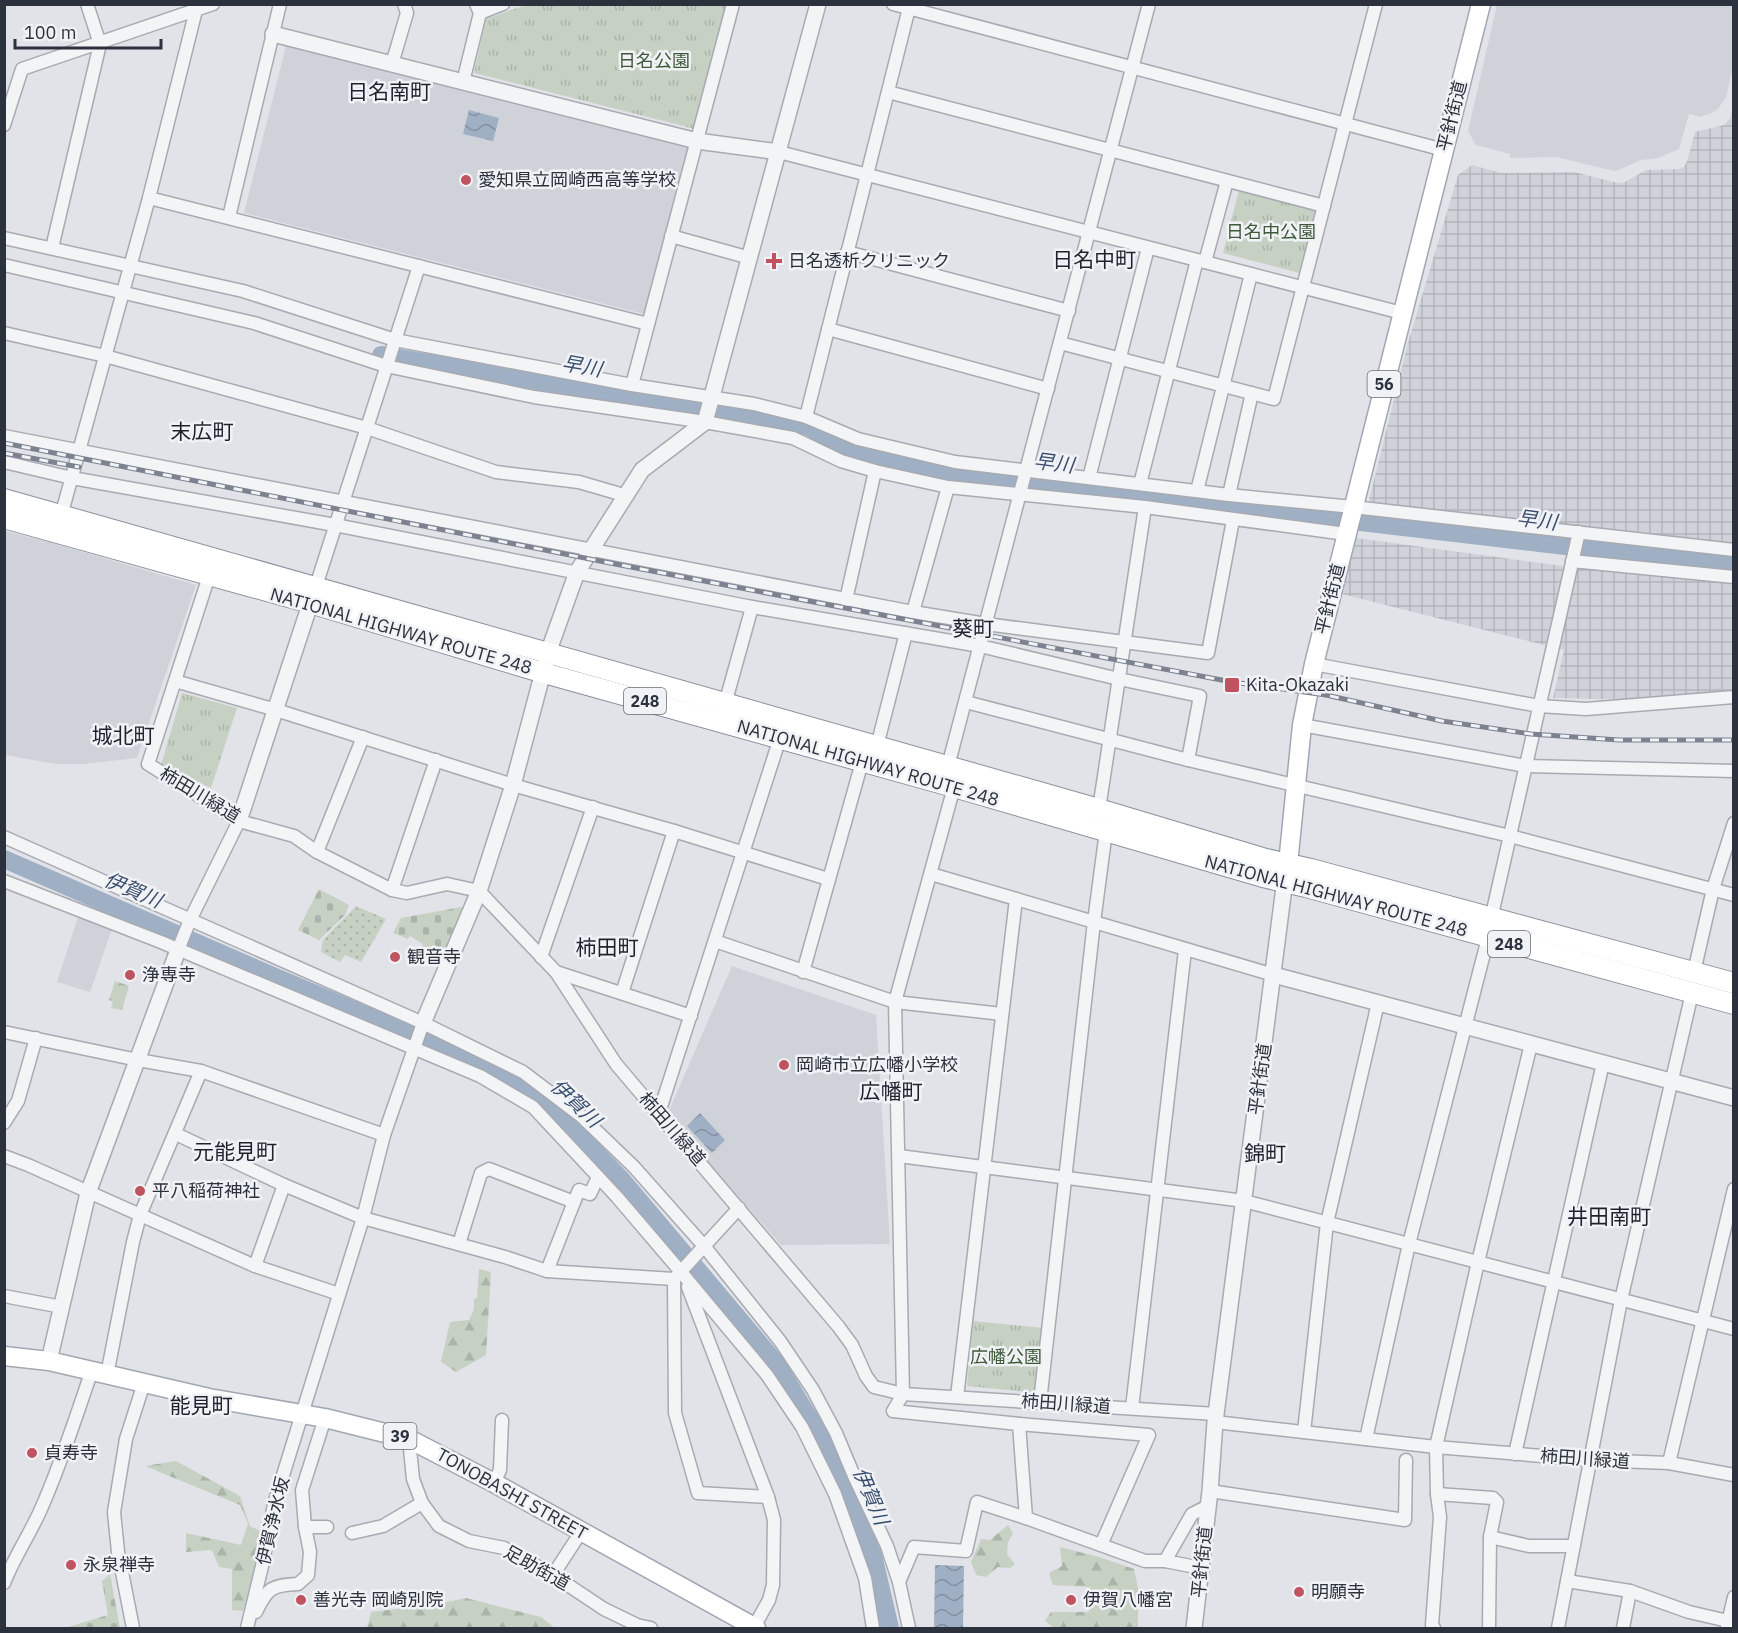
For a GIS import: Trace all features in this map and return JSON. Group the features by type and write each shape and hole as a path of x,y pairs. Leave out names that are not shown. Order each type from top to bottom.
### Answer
{"highway":[{"name":"NATIONAL HIGHWAY ROUTE 248","path":"4,499 313,595 544,673 1106,831 1286,873 1489,928 1692,993 1734,1004"},
{"name":"NATIONAL HIGHWAY ROUTE 248","path":"4,518 209,576 313,595 548,653 1099,809 1266,859 1286,873"},
{"name":"NATIONAL HIGHWAY ROUTE 248","path":"1489,928 1694,972 1734,983"}],"main road":[{"name":"平針街道","path":"1353,507 1481,4"},
{"name":"56","path":"1346,534 1353,507"},
{"name":"平針街道","path":"1286,873 1302,725 1314,664 1346,534"},
{"name":"TONOBASHI STREET","path":"4,1356 49,1361 209,1398 325,1418 409,1438 755,1628"}],"street":[{"path":"52,248 100,44 87,4"},
{"path":"4,125 22,69 213,4"},
{"path":"229,217 280,4"},
{"path":"392,64 407,13 404,4"},
{"path":"463,82 478,9 503,4"},
{"path":"632,385 733,4"},
{"path":"423,1023 479,891 513,785 548,653 577,572 642,470 705,422 818,4"},
{"path":"893,4 1444,150"},
{"path":"948,766 1149,4"},
{"path":"1060,343 1274,399 1376,4"},
{"path":"806,417 909,7"},
{"path":"61,516 149,198 196,10"},
{"path":"273,34 697,141 779,152 1402,313"},
{"path":"888,92 1324,206"},
{"path":"1140,484 1169,372 1227,181"},
{"path":"149,198 648,324"},
{"path":"672,236 750,258"},
{"path":"4,237 243,291 395,340 632,385 754,404 806,417 858,439 955,462 1228,495 1734,550"},
{"path":"1089,478 1148,248"},
{"path":"847,252 1069,311"},
{"path":"4,265 254,323 386,366 534,397 705,422 793,438 841,461 948,487 1145,507 1346,534"},
{"path":"49,1361 88,1193 189,923 240,821 418,266"},
{"path":"1197,491 1251,274"},
{"path":"828,329 1048,389"},
{"path":"4,333 105,356 366,428 496,472 579,482 627,495"},
{"path":"1228,495 1252,393"},
{"path":"4,436 846,600 986,624 1208,653 1233,520"},
{"path":"4,462 72,478 335,525 752,607 981,646 1200,696 1188,760"},
{"path":"846,600 875,471"},
{"path":"913,612 948,487"},
{"path":"1099,809 1145,507"},
{"path":"1366,1439 1409,1244 1489,928 1579,532"},
{"path":"1572,561 1734,577"},
{"path":"209,576 175,681 828,879"},
{"path":"725,704 752,607"},
{"path":"878,746 906,633"},
{"path":"1314,664 1539,706 1586,709 1734,698"},
{"name":"柿田川緑道","path":"175,681 148,764 240,821 294,836 316,852 392,890 407,893 447,884 479,891 556,972 616,1064 838,1326 852,1345 866,1376 874,1387 903,1394 1132,1408 1304,1432 1436,1447 1590,1460 1669,1463 1734,1475"},
{"path":"966,702 1188,760 1510,836 1734,895"},
{"path":"1302,725 1526,766 1734,771"},
{"path":"316,852 363,737"},
{"path":"659,1113 780,738"},
{"path":"392,890 436,760"},
{"path":"803,972 862,762"},
{"path":"954,787 895,1002 903,1394 893,1411 1149,1435 1101,1545"},
{"path":"541,957 593,807"},
{"path":"1694,972 1713,889 1734,823"},
{"path":"622,993 674,831"},
{"path":"1040,1402 1106,831"},
{"path":"4,837 189,923 423,1023 523,1071 581,1116 634,1167 704,1246 780,1341 813,1390 836,1433 887,1546 899,1582 909,1629"},
{"name":"平針街道","path":"1194,1629 1216,1418 1286,873"},
{"path":"931,874 1274,975 1734,1098"},
{"path":"4,881 178,950 480,1076 533,1107 598,1177 680,1276 767,1375 802,1427 835,1494 865,1578 873,1629"},
{"path":"957,1397 1016,899"},
{"path":"715,941 895,1002 1002,1014"},
{"path":"1132,1408 1185,950"},
{"path":"556,972 690,1016"},
{"path":"1558,1629 1621,1300 1692,993"},
{"path":"1304,1432 1327,1223 1378,1003"},
{"name":"伊賀浄水坂","path":"247,1629 274,1504 363,1218 384,1135 423,1023"},
{"path":"4,1032 201,1071 384,1135"},
{"path":"4,1123 18,1101 36,1038"},
{"path":"1434,1629 1431,1625 1440,1517 1436,1447 1531,1044"},
{"path":"1515,1454 1603,1063"},
{"path":"4,1583 41,1510 99,1372 140,1215 201,1071"},
{"path":"176,1134 284,1185 363,1218 547,1271 680,1276"},
{"path":"4,1156 255,1266 339,1294"},
{"path":"899,1156 1244,1201 1734,1329"},
{"path":"459,1244 481,1173 489,1169 574,1202"},
{"path":"547,1271 579,1190 590,1194 598,1177"},
{"path":"255,1266 284,1185"},
{"path":"1669,1463 1734,1190"},
{"path":"739,1208 680,1276 675,1413 698,1493 768,1497"},
{"path":"680,1276 768,1497 774,1520 772,1585 769,1600 755,1628"},
{"path":"4,1296 62,1307"},
{"path":"133,1629 118,1552 114,1512 126,1439 144,1383"},
{"path":"256,1612 264,1595 279,1584 298,1584 308,1575 310,1552 302,1490 325,1418"},
{"path":"494,1483 500,1470 502,1420"},
{"path":"1019,1424 1026,1518"},
{"name":"足助街道","path":"409,1438 413,1479 422,1503 439,1526 469,1541 504,1548 553,1575 604,1609 636,1625 651,1629"},
{"path":"1165,1561 1192,1514 1209,1498 1405,1520 1406,1460"},
{"path":"1437,1494 1493,1498 1497,1502 1490,1537 1489,1629"},
{"path":"899,1582 914,1547 966,1551 977,1502 1145,1561 1165,1561 1201,1568"},
{"path":"352,1533 383,1526 422,1503"},
{"path":"305,1527 327,1527"},
{"path":"553,1575 581,1532"},
{"path":"1490,1537 1529,1546 1574,1546"},
{"path":"1567,1581 1630,1591 1652,1597 1728,1625 1733,1604"},
{"path":"1623,1629 1630,1591"}],"shaded area":[{"path":"1497,5 1733,5 1733,67 1726,97 1718,109 1712,113 1700,117 1689,114 1679,149 1614,171 1557,157 1510,158 1510,154 1476,145 1468,131"},
{"name":"愛知県立岡崎西高等学校","path":"286,46 689,148 644,314 244,213"},
{"path":"1733,106 1733,545 1371,503 1369,500 1408,343 1458,175 1472,165 1501,173 1574,172 1618,183 1625,182 1646,170 1680,169 1687,161 1695,132 1724,125 1731,117"},
{"path":"5,531 196,585 137,758 84,764 56,764 5,755"},
{"path":"1356,538 1586,569 1733,583 1733,691 1638,700 1553,698 1564,650 1342,594"},
{"path":"78,917 112,929 90,992 57,982"},
{"name":"岡崎市立広幡小学校","path":"732,966 876,1015 890,1244 781,1245 667,1115"}],"green space":[{"name":"日名公園","path":"526,5 727,5 695,129 474,73 486,19"},
{"name":"日名中公園","path":"1239,190 1319,210 1303,274 1223,253"},
{"path":"182,693 237,708 211,788 161,765"},
{"path":"319,889 349,905 345,915 319,940 298,930"},
{"path":"356,906 386,919 361,962 345,955 340,962 321,952 323,940"},
{"path":"464,908 442,964 427,957 430,952 421,948 423,944 410,936 408,939 393,933 401,918"},
{"path":"115,981 129,986 122,1010 111,1008 113,1002 109,1000"},
{"path":"479,1269 491,1272 486,1355 456,1372 441,1362 450,1322 469,1320 474,1309"},
{"name":"広幡公園","path":"973,1321 1044,1328 1037,1393 967,1386"},
{"path":"176,1461 240,1496 250,1526 264,1533 243,1611 232,1610 232,1569 219,1567 212,1550 186,1552 186,1533 241,1545 248,1524 240,1505 145,1466"},
{"path":"1008,1525 1013,1533 1008,1542 1007,1554 1015,1564 1010,1568 998,1567 986,1577 976,1575 971,1562 981,1539 990,1540"},
{"path":"1060,1547 1134,1569 1138,1588 1138,1628 1054,1628 1045,1621 1051,1612 1089,1612 1090,1587 1053,1585 1049,1573 1062,1566"},
{"path":"110,1574 120,1628 65,1628 108,1615 102,1581"},
{"path":"466,1598 541,1617 555,1628 367,1628 371,1612 438,1604"}],"water":[{"path":"469,110 499,118 493,141 463,134"},
{"path":"700,1113 725,1140 712,1153 687,1126"},
{"path":"935,1565 964,1566 963,1628 934,1628"}],"waterway":[{"name":"早川","path":"381,355 807,426 855,453 953,474 1734,566"},
{"name":"伊賀川","path":"4,859 482,1064 523,1085 557,1113 622,1180 776,1363 822,1439 873,1555 890,1628"}],"railway":[{"path":"4,443 610,563 1232,682 1326,695 1442,721 1531,734 1619,740 1734,740"},
{"path":"4,453 79,467"}],"place":[{"name":"愛知県立岡崎西高等学校","path":"466,180"},
{"name":"日名透析クリニック","path":"774,261"},
{"name":"Kita-Okazaki","path":"1232,685"},
{"name":"観音寺","path":"395,957"},
{"name":"浄専寺","path":"130,975"},
{"name":"岡崎市立広幡小学校","path":"784,1065"},
{"name":"平八稲荷神社","path":"140,1191"},
{"name":"貞寿寺","path":"32,1453"},
{"name":"永泉禅寺","path":"71,1565"},
{"name":"明願寺","path":"1299,1592"},
{"name":"善光寺 岡崎別院","path":"301,1600"},
{"name":"伊賀八幡宮","path":"1071,1600"}],"district":[{"name":"日名南町","path":"389,92"},
{"name":"日名中町","path":"1094,260"},
{"name":"末広町","path":"202,432"},
{"name":"葵町","path":"973,629"},
{"name":"城北町","path":"123,736"},
{"name":"柿田町","path":"607,948"},
{"name":"広幡町","path":"891,1092"},
{"name":"元能見町","path":"235,1152"},
{"name":"錦町","path":"1265,1154"},
{"name":"井田南町","path":"1609,1217"},
{"name":"能見町","path":"201,1406"}]}
